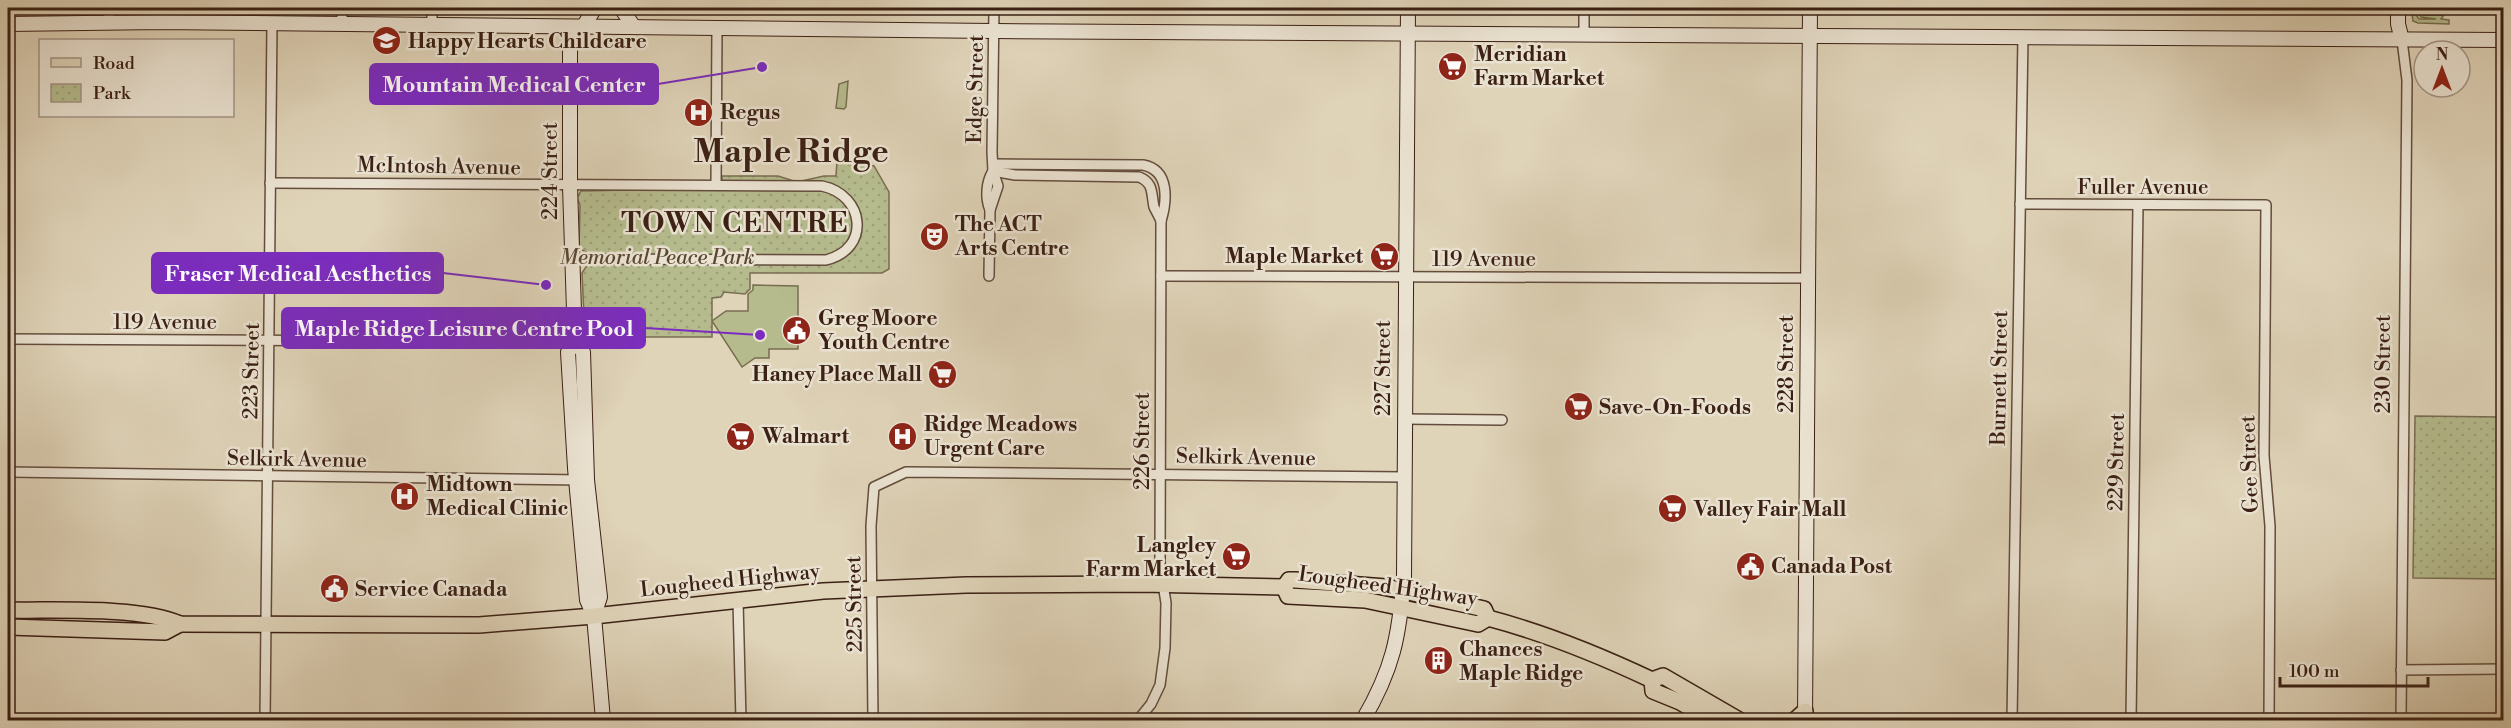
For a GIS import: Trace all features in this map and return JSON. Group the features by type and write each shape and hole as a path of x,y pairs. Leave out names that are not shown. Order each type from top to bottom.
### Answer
{"main road":[{"name":"224 Street","path":"595,8 570,47 570,186 575,342 568,352 581,480 588,600 594,616 603,720"},
{"path":"621,8 634,27"},
{"name":"227 Street","path":"1363,720 1390,666 1398,638 1402,599 1408,8"},
{"name":"228 Street","path":"1802,717 1810,8"},
{"name":"230 Street","path":"2398,8 2398,24 2402,40"},
{"path":"8,24 109,22 432,24 994,31 2504,40"},
{"name":"Lougheed Highway","path":"8,610 108,612 165,617 180,624 478,625 594,616 823,591 966,585 1284,587 1289,580 1295,580 1366,585 1402,599 1484,609 1488,618 1574,645 1652,680 1663,676 1739,720"},
{"name":"Lougheed Highway","path":"8,627 165,632 180,624"},
{"name":"Lougheed Highway","path":"1652,680 1653,691 1680,702 1711,720"}],"street":[{"path":"109,8 109,22"},
{"path":"342,8 342,24"},
{"path":"432,8 432,24"},
{"name":"Edge Street","path":"989,276 990,210 987,203 987,179 993,168 994,8"},
{"path":"1584,8 1584,34"},
{"name":"223 Street","path":"265,720 272,23"},
{"path":"716,185 717,28"},
{"name":"Burnett Street","path":"2012,720 2023,36"},
{"name":"230 Street","path":"2401,720 2407,80 2402,40"},
{"name":"226 Street","path":"993,168 1143,165 1155,170 1165,186 1166,202 1161,221 1160,565 1166,618 1163,674 1154,699 1138,720"},
{"path":"993,168 1016,175 1139,177 1147,181 1152,188 1154,206 1161,221"},
{"name":"McIntosh Avenue","path":"270,183 716,185 829,188 843,195 854,207 858,220 857,233 844,250 832,258 823,260 572,259"},
{"name":"Fuller Avenue","path":"2020,204 2265,205"},
{"name":"229 Street","path":"2131,720 2138,205"},
{"name":"Gee Street","path":"2265,205 2264,456 2270,526 2269,720"},
{"name":"119 Avenue","path":"1161,276 1807,279"},
{"name":"119 Avenue","path":"8,339 575,342"},
{"path":"1404,419 1502,420"},
{"name":"Selkirk Avenue","path":"8,472 581,480"},
{"name":"Selkirk Avenue","path":"874,486 906,472 1404,477"},
{"name":"225 Street","path":"873,720 871,526 874,486"},
{"path":"738,601 741,720"},
{"path":"2401,670 2504,669"}],"green space":[{"path":"2411,8 2419,19 2436,19 2421,17 2414,8 2418,8 2424,15 2444,15 2441,19 2449,20 2449,24 2413,21"},
{"path":"848,81 846,107 836,108 839,84"},
{"name":"Memorial Peace Park","path":"845,160 874,166 889,192 889,269 882,273 750,273 750,289 745,294 724,292 721,297 712,298 712,337 585,337 582,273 588,264 589,254 579,248 580,205 577,198 581,191 722,188 722,176 778,176 797,182 824,176 836,176 837,161"},
{"path":"753,285 798,286 798,349 769,349 769,358 755,358 742,367 712,321 726,311 748,311 748,294 753,290"},
{"path":"2415,416 2503,417 2503,579 2413,578"}],"place":[{"name":"Happy Hearts Childcare","path":"387,41"},
{"name":"Meridian Farm Market","path":"1453,66"},
{"name":"Mountain Medical Center","path":"762,67"},
{"name":"Regus","path":"699,112"},
{"name":"The ACT Arts Centre","path":"934,236"},
{"name":"Maple Market","path":"1384,256"},
{"name":"Fraser Medical Aesthetics","path":"546,285"},
{"name":"Greg Moore Youth Centre","path":"797,330"},
{"name":"Maple Ridge Leisure Centre Pool","path":"760,335"},
{"name":"Haney Place Mall","path":"943,374"},
{"name":"Save-On-Foods","path":"1578,407"},
{"name":"Walmart","path":"741,436"},
{"name":"Ridge Meadows Urgent Care","path":"903,436"},
{"name":"Midtown Medical Clinic","path":"405,496"},
{"name":"Valley Fair Mall","path":"1673,509"},
{"name":"Langley Farm Market","path":"1237,557"},
{"name":"Canada Post","path":"1750,566"},
{"name":"Service Canada","path":"334,589"},
{"name":"Chances Maple Ridge","path":"1438,661"}],"district":[{"name":"Maple Ridge","path":"791,150"},
{"name":"TOWN CENTRE","path":"735,223"}]}
